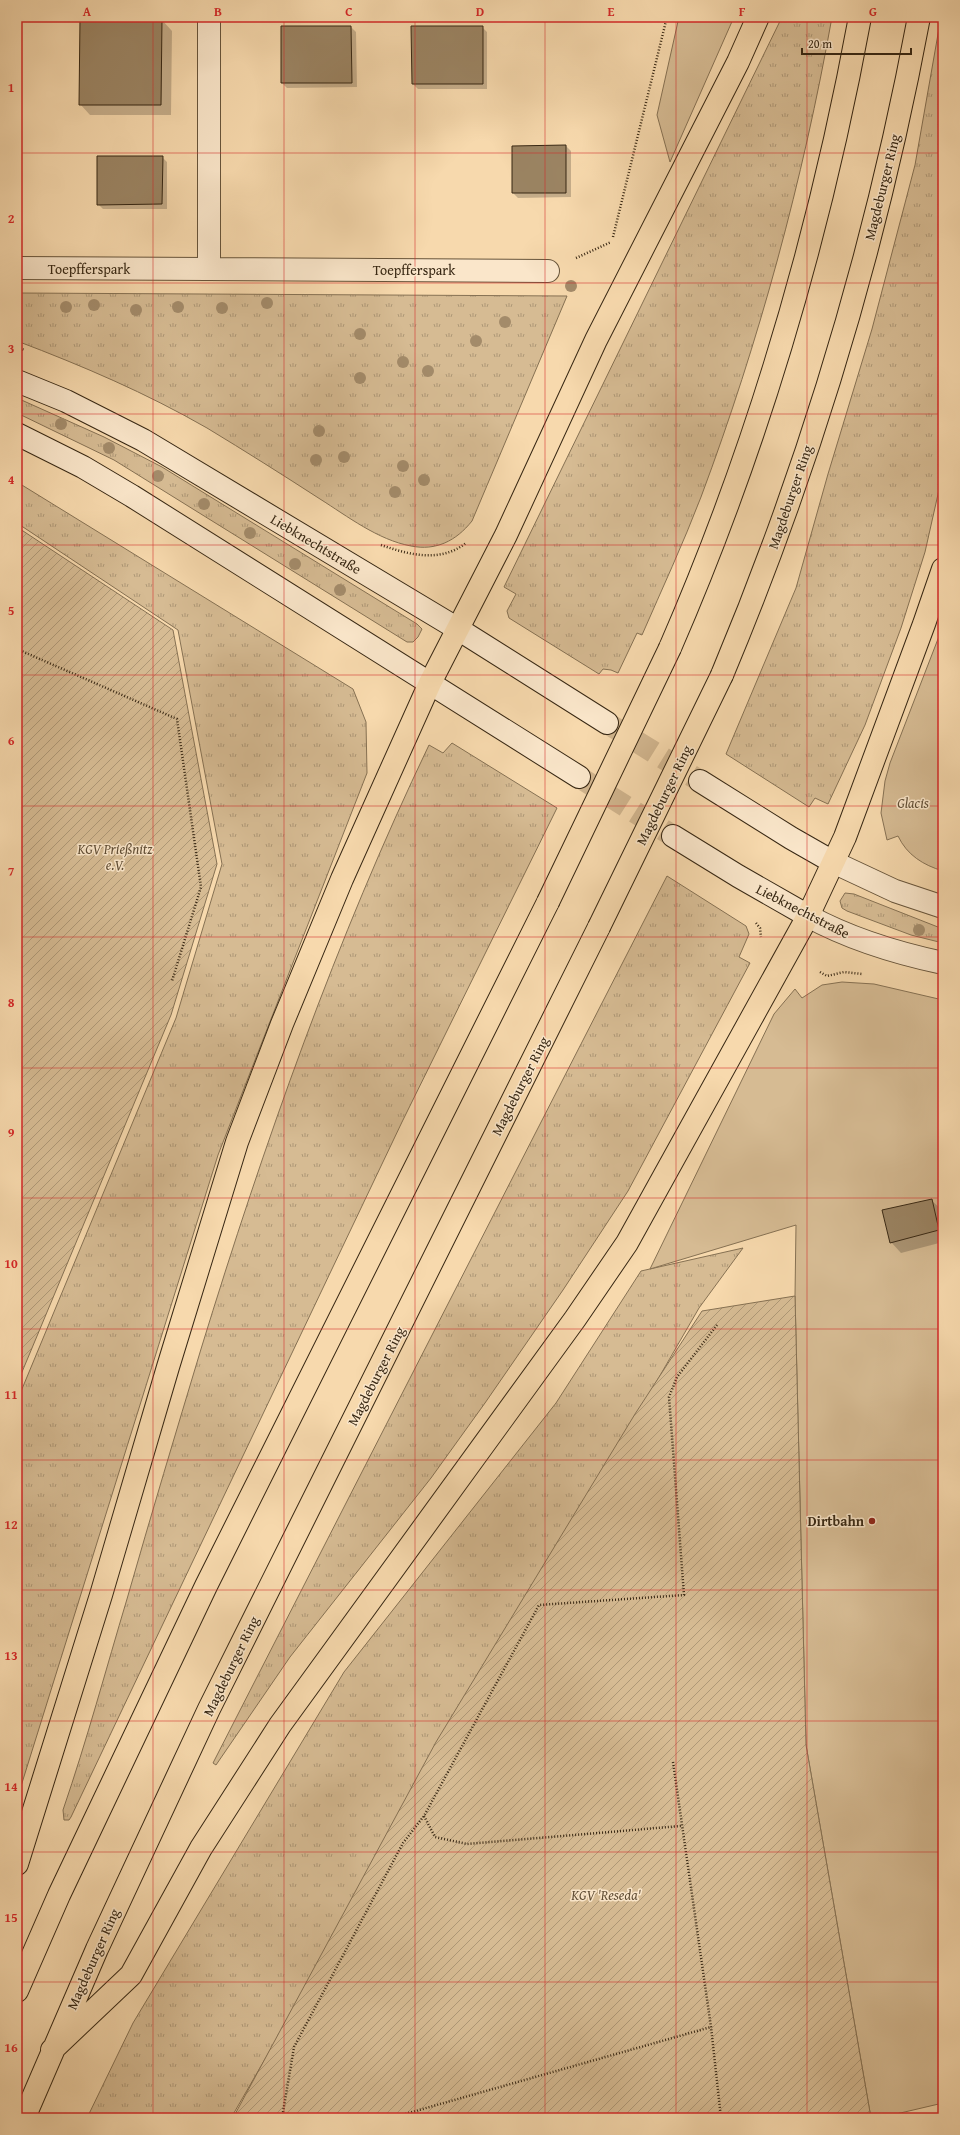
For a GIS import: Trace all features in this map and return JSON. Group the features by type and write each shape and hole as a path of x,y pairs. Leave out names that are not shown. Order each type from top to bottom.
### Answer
{"highway":[{"path":"17,1864 101,1595 168,1367 237,1142 282,1024 342,879 430,683 506,535 596,340 738,62 758,17"},
{"path":"17,1991 59,1895 206,1586 548,902 670,648 718,533 779,356 821,203 838,129 860,17"},
{"name":"Magdeburger Ring","path":"24,2118 52,2050 97,1949 209,1709 599,927 722,674 761,578 796,482 852,306 891,149 919,17"},
{"path":"52,2050 131,1975 201,1848 280,1725 575,1319 627,1243 808,916 858,804 943,569"}],"main road":[{"path":"209,17 209,269"},
{"name":"Toepfferspark","path":"17,268 548,271"},
{"name":"Liebknechtstraße","path":"17,381 73,404 143,440 458,629 607,723"},
{"path":"17,434 83,467 132,496 579,777"},
{"path":"700,781 791,838 833,862 895,891 943,907"},
{"name":"Liebknechtstraße","path":"673,836 738,876 828,927 866,942 943,963"}],"path":[{"path":"610,249 667,17"},
{"path":"548,271 612,242"},
{"path":"373,543 400,552 429,556 456,550 470,540"},
{"path":"17,649 177,719 201,887 172,981"},
{"path":"282,2118 294,2047 403,1843 424,1816 539,1605 684,1595 669,1397 677,1377 717,1325"},
{"path":"673,1762 711,2027 720,2118"},
{"path":"424,1816 434,1836 467,1844 681,1826"},
{"path":"391,2118 711,2027"}],"green space":[{"path":"679,17 734,17 670,162 657,115"},
{"path":"782,17 832,17 807,139 777,260 742,380 701,497 680,549 642,635 637,633 618,673 603,669 599,674 509,618 507,611 516,594 504,587"},
{"path":"941,17 943,17 943,472 925,552 901,628 865,725 828,804 815,798 809,807 726,754 796,588 828,474 872,329 915,165"},
{"path":"17,293 567,296 472,521 459,534 445,543 437,546 420,547 387,539 363,527 207,428 161,403 90,370 17,341"},
{"path":"17,398 104,437 162,467 417,624 422,629 418,637 413,642 407,642 114,460 17,413"},
{"path":"17,482 353,689 366,722 367,773 218,1155 17,1799 17,1401 176,1018 222,864 178,630 17,523"},
{"name":"KGV Prießnitz e.V.","path":"17,527 173,630 217,864 171,1015 17,1384"},
{"name":"Glacis","path":"943,626 943,871 929,866 916,858 906,849 898,836 887,840 881,813 885,781 890,763"},
{"path":"452,743 557,808 402,1122 71,1817 69,1820 64,1820 63,1810 88,1731 201,1349 276,1119 363,892 429,745 443,753"},
{"path":"667,876 746,926 749,934 739,957 750,963 628,1191 563,1290 431,1478 290,1657 216,1765 213,1763"},
{"path":"845,893 854,894 943,929 943,943 911,935 847,911 842,908 840,901"},
{"name":"Dirtbahn","path":"842,982 874,984 943,1000 943,2103 879,2118 871,2118 806,1745 795,1296 796,1225 650,1269 774,1014 795,989 802,998 822,985"},
{"path":"743,1248 699,1308 231,2118 87,2118 133,2023 344,1672 556,1403 641,1271"},
{"name":"KGV 'Reseda'","path":"795,1296 806,1745 871,2118 233,2118 436,1742 635,1414 702,1311"}],"building":[{"path":"80,18 162,19 161,105 79,105"},
{"path":"281,26 351,26 352,83 281,83"},
{"path":"411,26 483,26 483,84 412,84"},
{"path":"566,145 566,193 512,193 512,146"},
{"path":"97,156 163,156 162,204 97,205"},
{"path":"932,1199 939,1230 890,1243 882,1210"}],"tunnel":[{"path":"607,723 700,781"},
{"path":"579,777 673,836"}],"place":[{"name":"Dirtbahn","path":"872,1521"}]}
